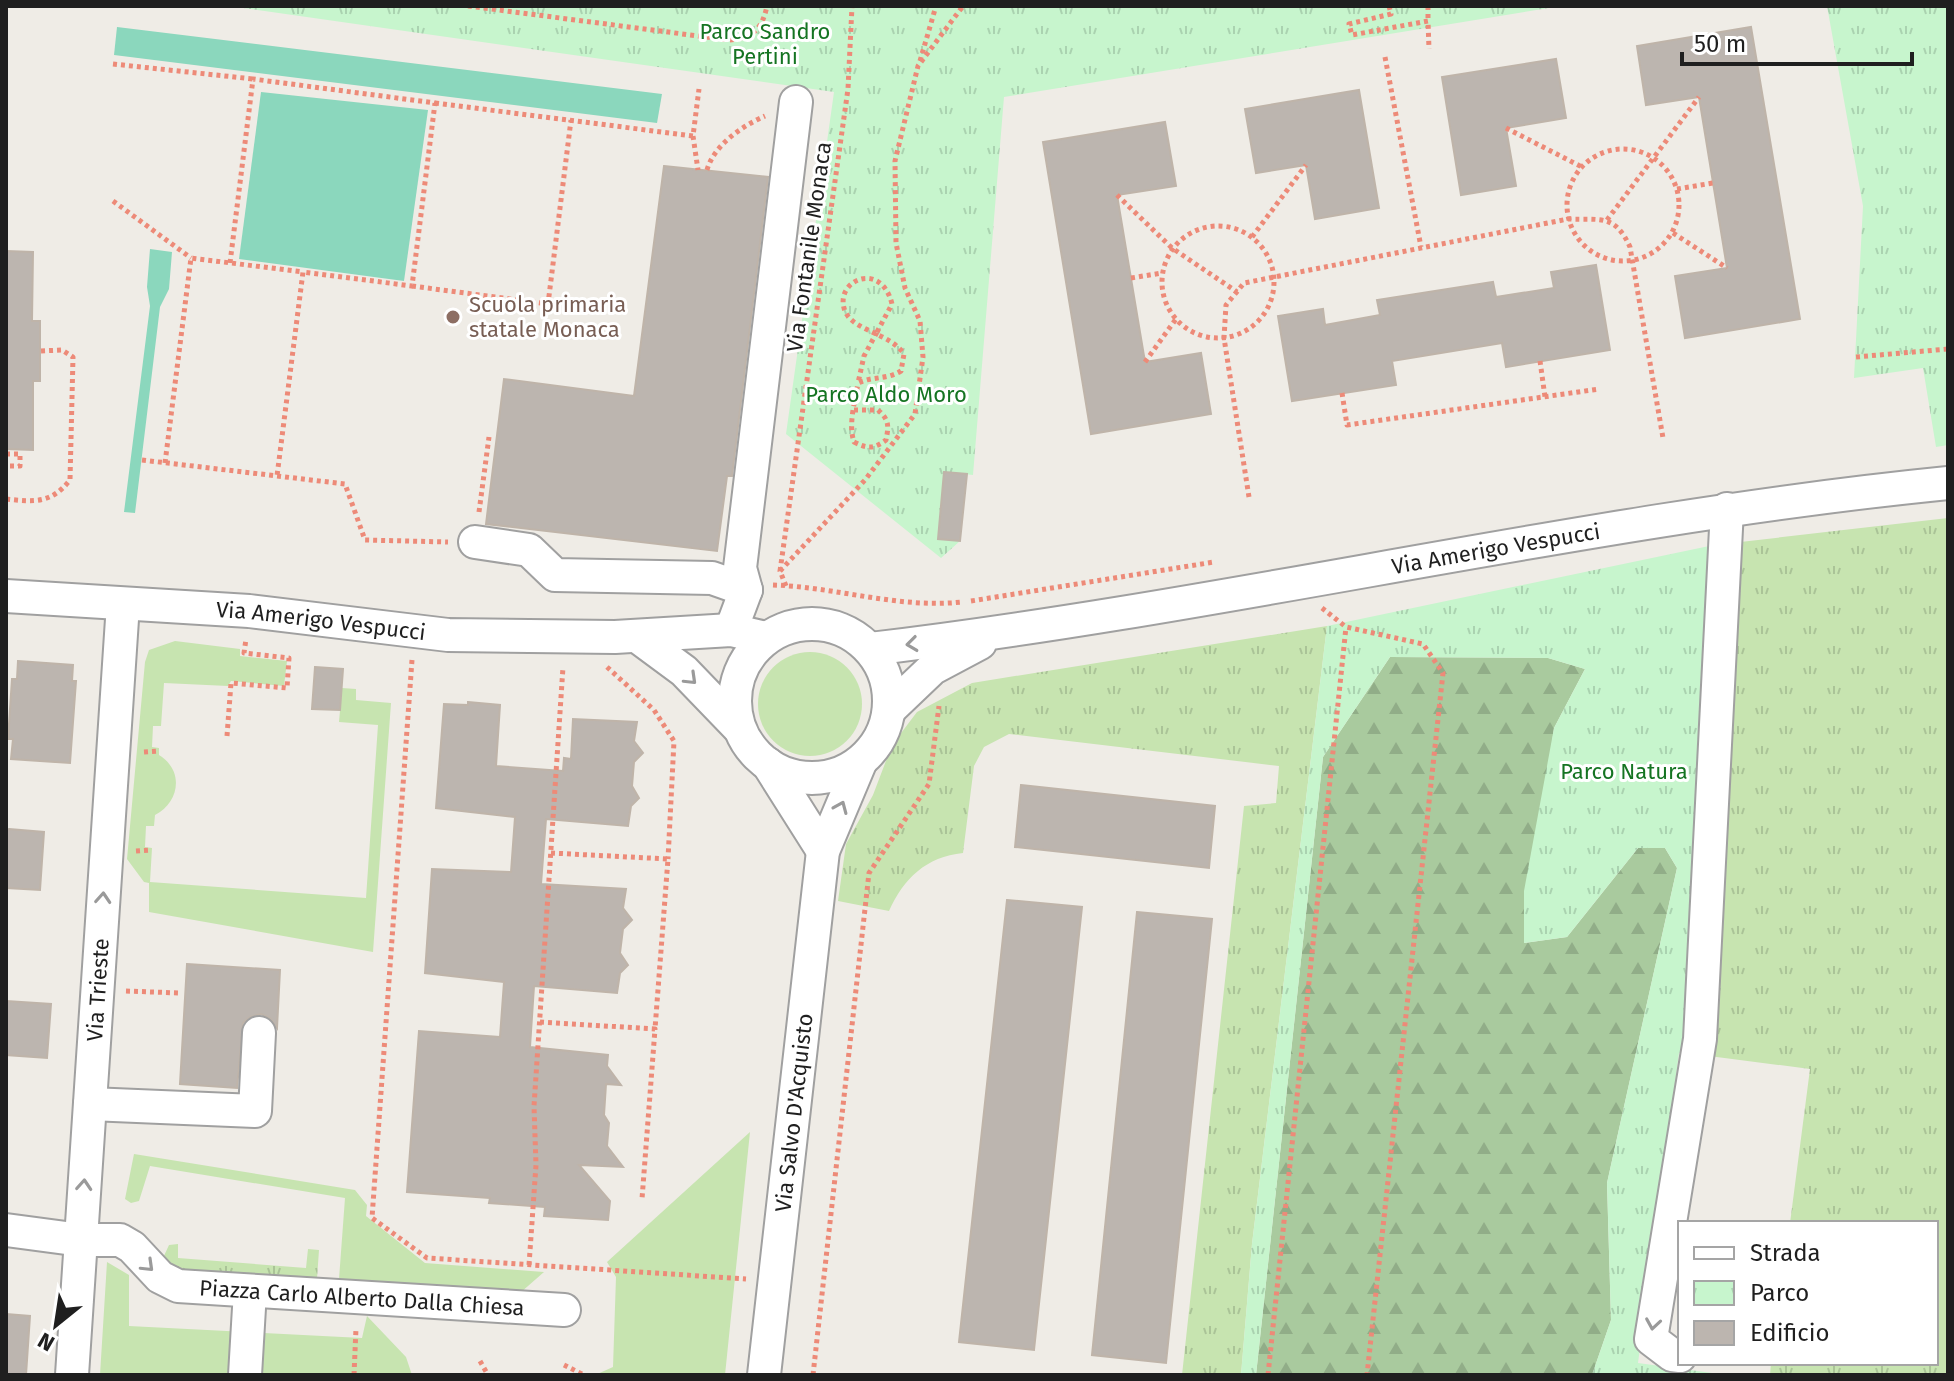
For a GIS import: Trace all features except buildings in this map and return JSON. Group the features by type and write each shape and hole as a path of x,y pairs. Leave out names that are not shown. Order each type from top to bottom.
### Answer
{"street":[{"path":"731,630 746,590 740,568 796,102"},
{"name":"Via Amerigo Vespucci","path":"870,649 931,655 1045,623 1727,509 1948,483"},
{"path":"1678,1356 1672,1355 1651,1339 1671,1276 1700,1039 1727,509"},
{"path":"475,542 529,550 555,575 712,578 746,590"},
{"name":"Via Amerigo Vespucci","path":"6,596 249,611 415,632 565,638 638,637 731,630 766,638"},
{"name":"Via Trieste","path":"72,1375 123,604"},
{"path":"738,727 734,702 737,678 748,655 766,638 792,626 820,623 848,632 870,649 886,677 890,709"},
{"path":"638,637 684,671 738,727 754,753 777,771 805,779 834,776 860,763"},
{"name":"Via Amerigo Vespucci","path":"860,763 880,739 890,709 931,655"},
{"name":"Via Salvo D'Acquisto","path":"764,1375 823,851 860,763"},
{"path":"768,764 823,851"},
{"path":"90,1104 255,1111 259,1033"},
{"name":"Piazza Carlo Alberto Dalla Chiesa","path":"6,1230 81,1240 120,1240 132,1247 160,1277 178,1286 564,1310"},
{"path":"245,1375 250,1291"}],"path":[{"path":"468,6 729,40 752,36 760,26 767,6"},
{"name":"Via Fontanile Monaca","path":"786,586 780,571 848,89 852,6"},
{"path":"780,571 865,480 915,414 923,357 920,321 905,288 893,206 895,161 936,6"},
{"path":"918,66 963,6"},
{"path":"1389,6 1391,14 1349,24 1352,35 1428,21"},
{"path":"1428,6 1429,49"},
{"path":"1385,57 1421,247"},
{"path":"113,64 693,136"},
{"path":"230,263 253,79"},
{"path":"698,170 693,136 699,89"},
{"path":"1607,220 1699,97"},
{"path":"412,286 435,103"},
{"path":"113,201 191,258 548,304 571,120"},
{"path":"707,170 711,157 745,125"},
{"path":"1506,128 1582,167"},
{"path":"1615,149 1635,150 1653,157 1672,177 1677,189 1680,204 1673,233 1656,251 1633,261 1608,259 1585,248 1568,219 1569,192 1582,167 1597,155 1615,149"},
{"path":"1252,237 1306,165"},
{"path":"1677,189 1713,183"},
{"path":"1117,195 1172,248 1237,292"},
{"path":"1249,497 1224,338 1226,305 1244,283 1568,219 1607,220 1621,228 1633,261 1663,438"},
{"path":"1219,225 1252,237 1271,262 1274,278 1272,299 1261,318 1244,332 1224,338 1198,334 1176,319 1163,297 1162,273 1172,248 1193,232 1219,225"},
{"path":"1673,233 1727,268"},
{"path":"165,463 191,258"},
{"path":"277,476 303,272"},
{"path":"1131,278 1162,273"},
{"path":"854,410 878,410 886,417 889,424 886,440 876,448 865,448 854,442 851,432 854,410 858,383 864,356 877,332 892,304 888,289 876,278 862,278 850,284 843,299 844,310 850,319 877,332 896,342 904,354 901,371 889,379 871,378 858,383"},
{"path":"1145,362 1176,319"},
{"path":"1856,357 1948,349"},
{"path":"6,499 40,503 59,494 70,480 73,357 62,350 40,351"},
{"path":"1540,361 1545,397"},
{"path":"1342,393 1347,425 1599,389"},
{"path":"142,460 345,484 365,540 475,542 489,437"},
{"path":"6,454 20,454 20,466 6,466"},
{"path":"746,590 786,586 930,605 1229,560"},
{"path":"813,1375 869,873 929,784 940,711 931,655 930,605"},
{"path":"227,736 231,683 287,688 289,658 244,653 249,611"},
{"path":"1268,1375 1346,627 1423,644 1443,673 1367,1375"},
{"path":"415,632 372,1218 427,1258 775,1281"},
{"path":"529,1265 540,1022 565,638"},
{"path":"565,638 612,671 654,710 674,741 642,1199"},
{"path":"551,853 668,859"},
{"path":"97,990 179,993"},
{"path":"540,1022 655,1029"},
{"path":"354,1375 362,1298"},
{"path":"480,1361 488,1375"},
{"path":"564,1365 578,1375 584,1375"}],"green space":[{"name":"Parco Aldo Moro","path":"229,6 1561,6 1004,97 973,475 944,472 938,539 960,541 941,558 786,434 834,92"},
{"path":"1827,6 1948,6 1948,445 1936,447 1923,368 1854,378 1863,206"},
{"path":"117,27 662,94 657,123 114,55"},
{"path":"261,92 428,110 404,281 239,259"},
{"path":"150,249 172,252 169,289 160,307 135,513 124,512 150,306 147,287"},
{"path":"1948,518 1948,1375 1770,1375 1771,1365 1938,1365 1938,1221 1790,1221 1810,1069 1686,1053 1714,545"},
{"name":"Parco Natura","path":"1714,545 1686,1053 1679,1053 1638,1363 1727,1375 1592,1375 1611,1320 1607,1183 1677,868 1665,848 1638,848 1567,937 1524,943 1524,891 1554,728 1585,669 1548,658 1390,657 1323,757 1256,1375 1241,1375 1252,1244 1327,626"},
{"path":"1327,626 1252,1244 1241,1375 1182,1375 1244,806 1276,803 1279,766 1009,734 984,747 974,766 963,853 938,859 918,871 909,879 889,911 838,901 846,844 873,795 892,745 917,712 972,683"},
{"path":"175,641 240,649 240,656 287,661 284,686 231,681 228,686 164,683 161,726 153,726 152,747 159,748 159,755 173,769 176,786 169,803 155,815 154,826 146,826 145,847 152,848 150,882 366,898 378,725 339,722 342,688 356,689 356,700 391,703 373,952 149,912 149,883 144,882 127,859 145,662 149,650"},
{"path":"810,652 830,656 847,667 858,684 862,704 858,724 847,741 830,752 810,756 790,752 773,741 762,724 758,704 762,684 773,667 790,656"},
{"path":"1390,657 1548,658 1585,669 1554,728 1524,943 1567,937 1638,848 1665,848 1677,868 1607,1183 1611,1320 1592,1375 1256,1375 1323,757"},
{"path":"750,1132 725,1375 595,1375 613,1367 616,1277 607,1262"},
{"path":"134,1154 355,1190 367,1205 366,1216 425,1263 544,1272 520,1293 339,1279 345,1198 150,1166 139,1201 131,1203 125,1199"},
{"path":"178,1244 178,1258 306,1268 308,1249 319,1250 317,1279 174,1269 163,1258 169,1245"},
{"path":"107,1262 129,1275 129,1326 362,1338 367,1316 406,1357 412,1375 100,1375"}],"place":[{"name":"Scuola primaria statale Monaca","path":"453,317"}],"park label":[{"name":"Parco Sandro Pertini","path":"765,44"}]}
